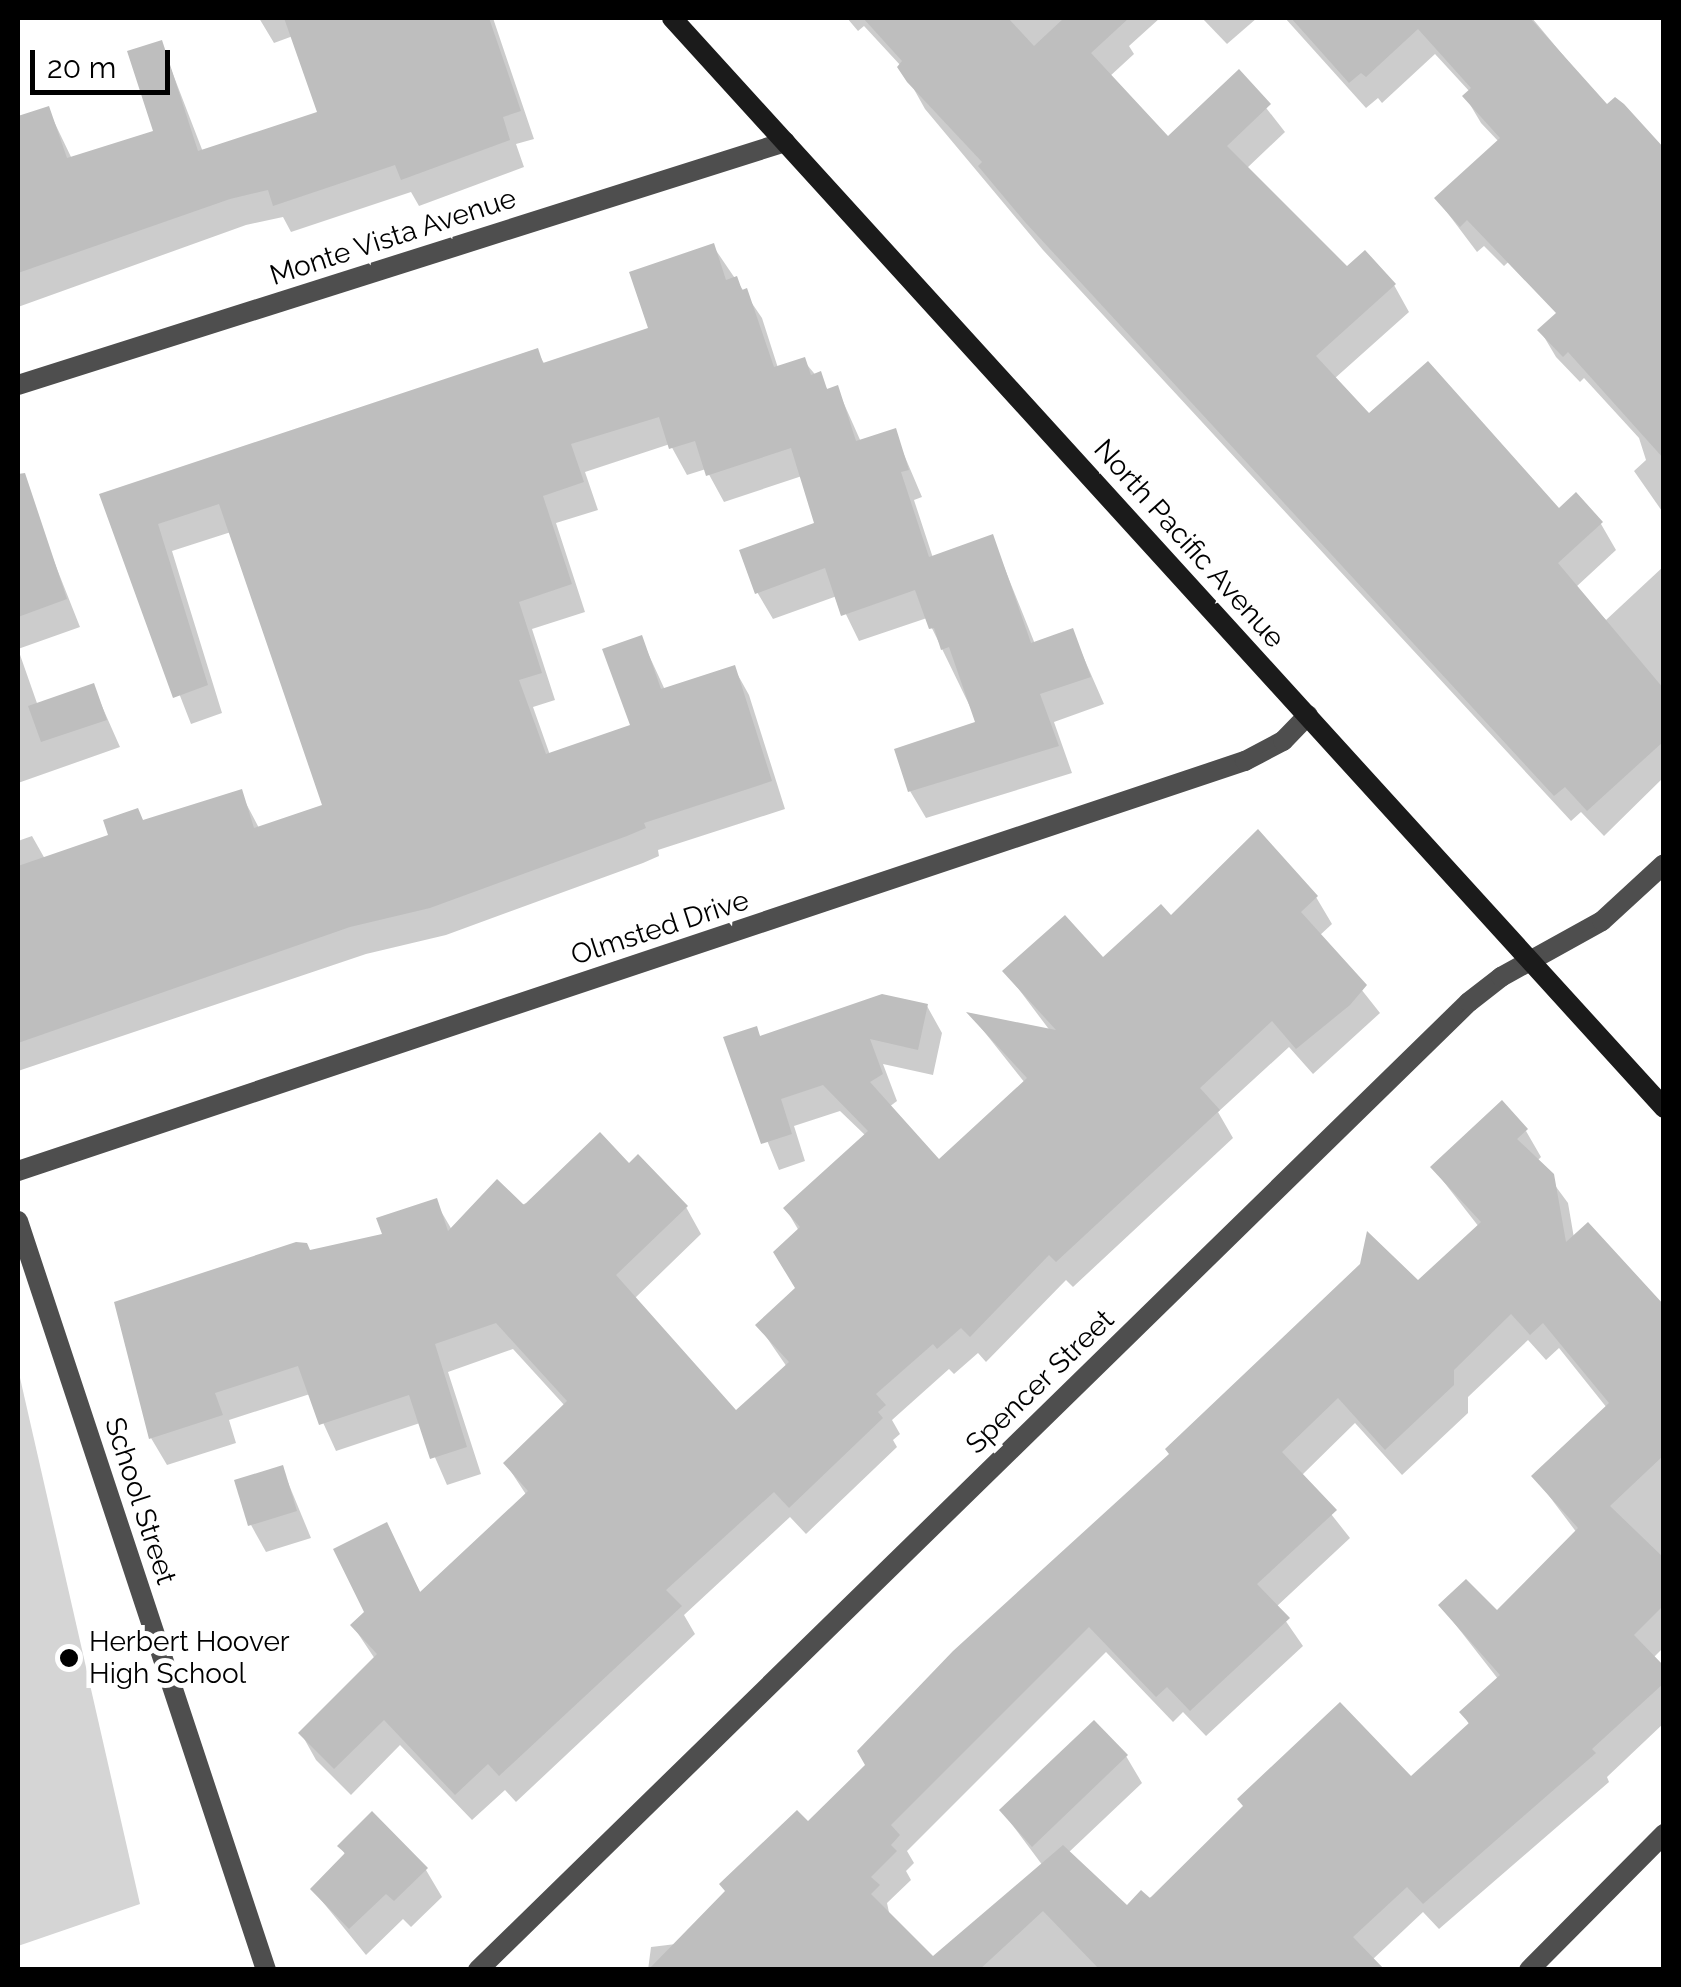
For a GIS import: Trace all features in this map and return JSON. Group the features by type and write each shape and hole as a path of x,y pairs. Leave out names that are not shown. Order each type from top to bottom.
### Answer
{"street":[{"name":"North Pacific Avenue","path":"672,18 1664,1108"},
{"name":"Monte Vista Avenue","path":"18,384 785,142"},
{"name":"Olmsted Drive","path":"18,1171 1245,761 1282,740 1308,716"},
{"name":"Spencer Street","path":"478,1970 1469,1002 1602,921 1664,864"},
{"name":"School Street","path":"18,1221 266,1970"},
{"path":"1529,1970 1664,1834"}],"shaded area":[{"path":"18,1369 140,1904 18,1946"}],"building":[{"path":"284,18 489,18 521,111 503,117 510,140 401,180 395,165 273,206 268,190 230,199 18,273 18,116 49,106 67,158 153,131 127,51 162,40 198,151 317,112"},
{"path":"863,18 1008,18 1034,46 1064,18 1129,18 1091,53 1168,136 1239,69 1271,104 1227,146 1347,266 1365,250 1396,284 1316,356 1369,413 1428,361 1559,508 1576,492 1603,522 1558,563 1664,689 1664,741 1587,811 1565,787 1554,796 1025,222 978,166 982,162 907,82 897,67 902,61"},
{"path":"1291,18 1530,18 1607,104 1615,97 1664,148 1664,459 1568,352 1563,357 1537,330 1556,313 1467,220 1460,227 1434,198 1500,138 1462,96 1471,88 1418,29 1366,77 1361,73 1349,83"},
{"path":"714,243 726,280 737,276 742,290 747,288 774,367 805,357 811,375 821,371 827,389 838,385 856,441 896,428 909,470 901,472 929,557 993,534 1031,643 1073,628 1091,677 1040,694 1059,746 908,792 894,749 975,722 949,647 941,650 915,590 841,616 825,568 755,594 739,550 814,523 791,448 706,476 695,441 669,449 659,417 571,444 584,482 543,496 572,584 519,602 542,673 519,680 546,754 630,725 602,649 642,635 661,689 735,665 772,781 644,823 646,828 627,836 430,908 350,927 18,1043 18,866 108,835 103,820 138,808 143,820 242,789 254,828 322,805 219,504 158,524 208,685 173,698 99,494 538,348 543,363 648,328 629,272"},
{"path":"25,473 67,599 18,617 18,474"},
{"path":"94,683 107,720 41,742 28,706"},
{"path":"1258,829 1318,896 1301,912 1367,985 1350,1005 1296,1049 1272,1021 1200,1088 1220,1110 1056,1262 1049,1255 970,1337 961,1328 937,1349 933,1344 876,1394 886,1405 878,1412 883,1418 789,1508 774,1492 666,1590 682,1606 499,1776 488,1764 455,1795 384,1720 334,1769 298,1733 377,1654 350,1625 364,1612 333,1549 387,1522 420,1592 528,1491 503,1463 567,1401 496,1323 435,1344 467,1447 430,1459 409,1395 319,1425 298,1366 215,1393 223,1415 149,1439 114,1302 296,1242 307,1243 310,1250 382,1234 376,1218 437,1198 448,1231 497,1179 524,1205 600,1132 629,1163 638,1154 688,1206 616,1275 736,1410 789,1362 755,1325 795,1288 773,1252 800,1227 783,1208 868,1131 823,1085 781,1099 792,1134 761,1144 723,1037 757,1026 760,1036 882,994 928,1004 918,1050 870,1039 883,1074 870,1082 939,1159 1027,1078 966,1012 1056,1030 1002,971 1065,915 1103,957 1161,904 1171,915"},
{"path":"1502,1100 1528,1129 1517,1139 1554,1174 1566,1242 1588,1222 1664,1305 1664,1455 1610,1506 1664,1558 1664,1605 1634,1635 1664,1666 1664,1683 1592,1749 1596,1753 1423,1904 1407,1887 1353,1937 1385,1970 1100,1970 1043,1911 979,1970 648,1970 725,1891 719,1884 797,1810 808,1821 865,1765 857,1751 953,1651 1169,1454 1165,1449 1360,1264 1367,1231 1418,1280 1481,1222 1430,1167","holes":["1511,1314 1530,1335 1543,1323 1609,1403 1531,1476 1578,1528 1497,1610 1466,1579 1438,1605 1500,1675 1459,1712 1469,1723 1411,1776 1340,1702 1237,1799 1243,1806 1150,1898 1141,1890 1127,1905 1063,1845 933,1956 871,1894 880,1885 871,1877 897,1851 891,1845 900,1835 891,1825 1089,1627 1156,1697 1167,1687 1190,1711 1290,1618 1257,1584 1337,1510 1282,1452 1338,1398 1385,1450 1454,1385 1454,1370"]},
{"path":"283,1465 297,1511 248,1526 234,1480"},
{"path":"1094,1720 1128,1755 1032,1847 999,1810"},
{"path":"372,1811 428,1868 394,1901 386,1894 349,1929 310,1889 345,1853 337,1846"}],"place":[{"name":"Herbert Hoover High School","path":"69,1658"}]}
